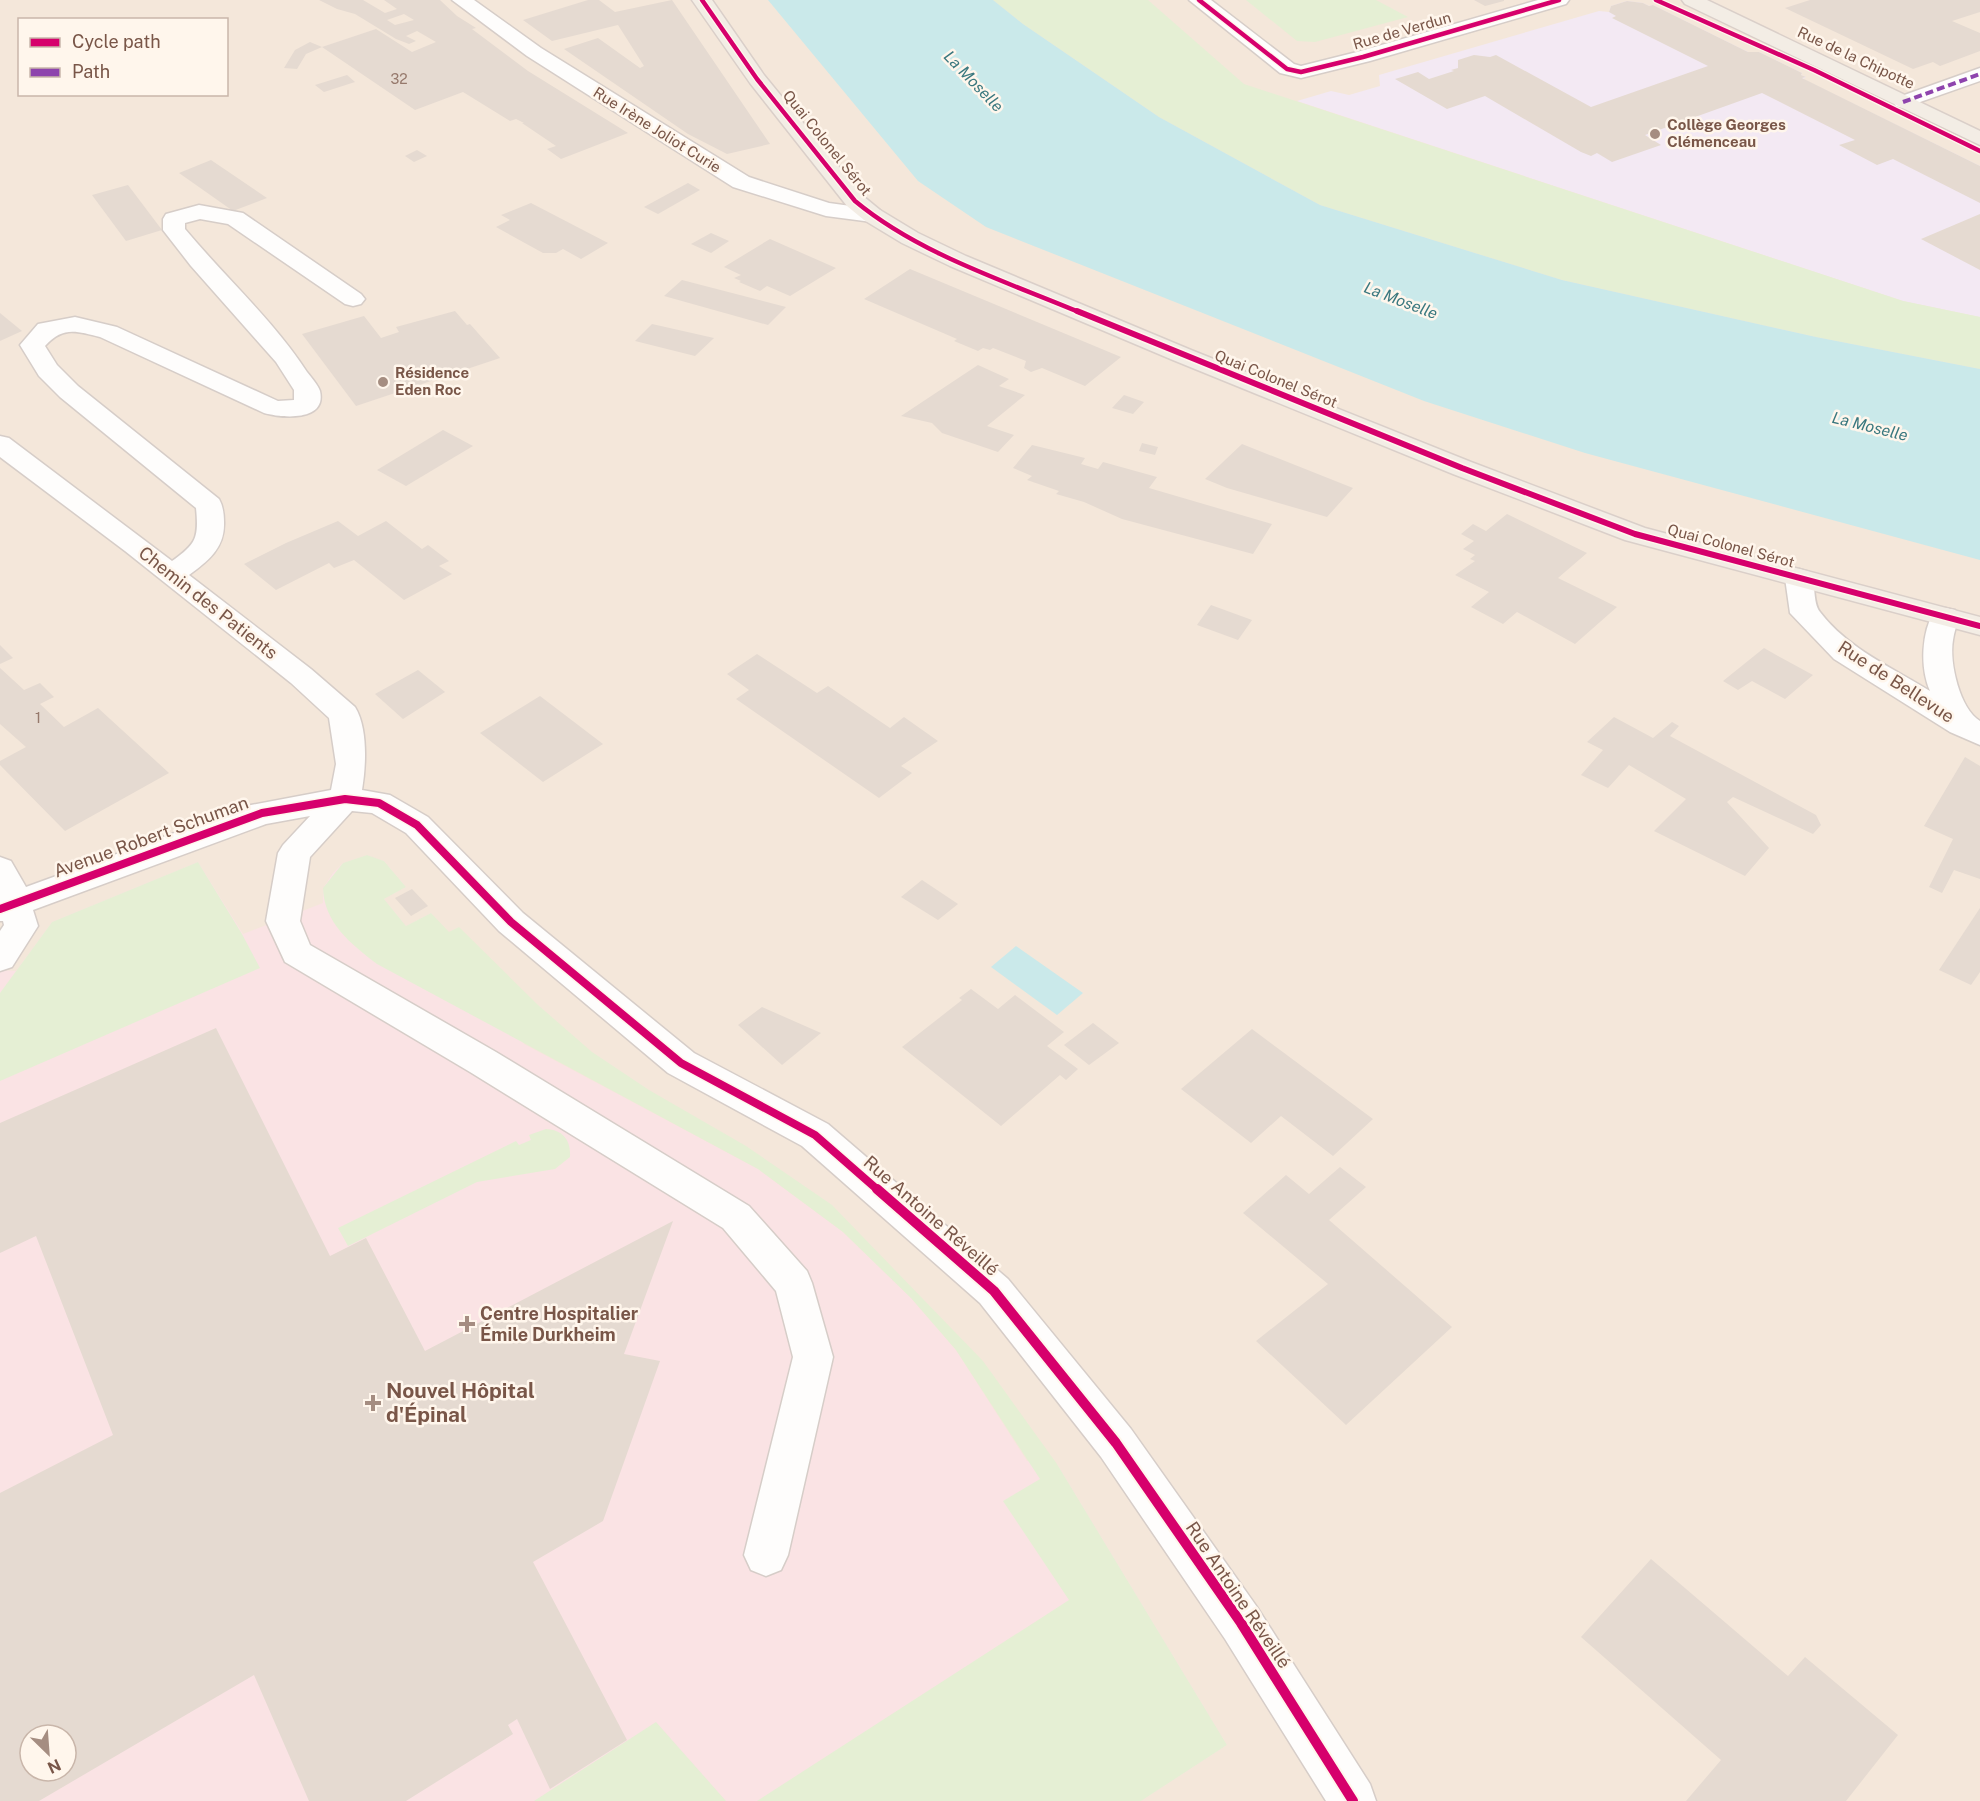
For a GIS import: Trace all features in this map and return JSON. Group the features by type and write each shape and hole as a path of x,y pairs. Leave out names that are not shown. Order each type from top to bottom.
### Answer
{"main road":[{"name":"Quai Colonel Sérot","path":"702,0 757,79 855,201 872,215 910,238 958,261 1182,355 1462,468 1635,534 1980,626"},
{"name":"Rue de la Chipotte","path":"1692,0 1906,92 1980,139"},
{"name":"Rue de la Chipotte","path":"1732,0 1877,68"},
{"name":"Rue de la Chipotte","path":"1929,92 1950,102"}],"street":[{"name":"Rue Irène Joliot Curie","path":"462,0 534,52 741,182 826,209 872,215"},
{"name":"Rue de Verdun","path":"1199,0 1287,69 1301,72 1363,57 1559,0"},
{"path":"1906,92 1929,92 1976,78"},
{"path":"171,576 207,548 212,529 209,505 181,486 58,383 40,362 33,345 47,329 75,324 108,332 146,348 273,408 293,410 307,404 307,390 286,358 174,230 174,219 199,212 235,218 353,298"},
{"name":"Chemin des Patients","path":"0,444 49,483 135,545 171,576 301,676 344,714 351,764 345,799"},
{"name":"Rue de Bellevue","path":"1799,578 1804,613 1844,652 1971,730"},
{"name":"Rue de Bellevue","path":"1945,617 1938,641 1941,682 1971,730"},
{"path":"345,799 294,853 283,921 297,952 483,1062 736,1217 793,1283 813,1357 766,1555"},
{"name":"Avenue Robert Schuman","path":"7,906 262,813 345,799 379,803 417,825"},
{"name":"Rue Antoine Réveillé","path":"417,825 511,922 681,1063 815,1135 994,1291 1116,1443 1241,1623 1353,1801"},
{"path":"0,869 9,884 7,906 21,926 0,958"}],"shaded area":[{"path":"0,0 1980,0 1980,1801 0,1801"},
{"name":"Collège Georges Clémenceau","path":"1627,1 1653,5 1748,52 1759,52 1802,73 1801,75 1806,77 1803,79 1980,166 1980,317 1903,301 1297,101 1331,91 1349,95 1380,86 1379,75 1599,11 1609,12 1611,6"},
{"name":"Centre Hospitalier Émile Durkheim","path":"367,855 384,861 406,887 384,899 406,926 431,913 524,1044 758,1169 843,1232 911,1298 956,1350 1027,1461 1057,1464 1227,1745 1141,1801 0,1801 0,970 16,971 52,922 198,862 243,934 323,903 323,888 343,863"}],"green space":[{"path":"993,0 1148,0 1244,84 1903,301 1980,317 1980,369 1816,337 1562,280 1320,205 1159,117 1023,24"},
{"path":"1246,0 1376,0 1408,17 1315,42 1297,41"},
{"path":"367,855 384,861 406,887 384,899 406,926 431,913 449,932 459,927 538,1005 592,1052 649,1090 746,1146 832,1205 983,1361 1057,1464 1227,1745 1141,1801 757,1801 1069,1600 1003,1501 1040,1479 956,1350 911,1298 843,1232 758,1169 377,964 358,949 341,932 328,912 323,888 343,863"},
{"path":"198,862 260,968 0,1081 0,993 52,922"},
{"path":"546,1129 557,1131 565,1137 569,1146 570,1157 555,1169 477,1182 348,1246 338,1228 516,1141 519,1145 531,1140 529,1135"},
{"path":"656,1722 726,1801 534,1801"}],"water":[{"name":"La Moselle","path":"768,0 993,0 1023,24 1159,117 1320,205 1562,280 1816,337 1980,369 1980,560 1585,453 1424,401 986,227 918,181"},
{"path":"1016,946 1083,993 1057,1015 991,967"}],"building":[{"path":"319,0 363,0 385,13 397,9 384,0 440,0 457,16 476,28 472,29 528,71 628,133 561,159 547,149 556,146 522,123 524,123 516,119 510,121 463,92 415,110 322,47 376,29 412,52 436,42 417,31 406,36 416,41 409,44 396,39 355,14 337,9","holes":["404,14 414,20 395,25 387,20"]},
{"path":"588,0 599,0 615,12 672,0 770,144 727,154 688,134 564,49 598,38 640,68 644,66 618,25 552,41 523,20"},
{"path":"1474,0 1504,0 1504,1 1485,6"},
{"path":"1810,0 1980,0 1980,12 1952,21 1980,33 1980,51 1940,66 1933,62 1913,69 1785,8"},
{"path":"1627,1 1653,5 1748,52 1759,52 1802,73 1801,75 1806,77 1802,78 1980,166 1980,203 1893,159 1877,165 1839,145 1855,140 1762,93 1645,135 1661,145 1612,162 1597,153 1591,156 1581,152 1485,96 1447,109 1395,79 1418,72 1429,79 1454,71 1451,70 1458,68 1458,60 1474,55 1490,57 1496,55 1591,107 1708,66 1612,18 1616,16 1609,12 1611,6"},
{"path":"310,42 322,47 306,54 297,69 284,68 295,50"},
{"path":"347,75 355,82 324,92 315,85"},
{"path":"417,150 427,156 414,162 405,156"},
{"path":"211,160 267,198 233,211 179,173"},
{"path":"688,183 700,190 658,214 644,207"},
{"path":"128,185 162,230 126,241 92,195"},
{"path":"531,203 608,243 581,259 563,249 556,253 543,253 496,227 510,220 501,215"},
{"path":"1980,214 1980,270 1921,239"},
{"path":"711,233 729,241 711,253 691,244"},
{"path":"770,239 836,268 790,296 767,286 760,291 739,282 741,281 734,278 741,275 724,267"},
{"path":"910,269 1121,357 1085,386 1042,368 1031,372 1024,368 1026,361 993,348 990,350 983,348 978,351 954,341 957,339 864,299"},
{"path":"682,280 786,307 768,325 664,296"},
{"name":"Résidence Eden Roc","path":"455,311 467,325 470,324 500,358 356,406 302,334 364,316 381,338 399,332 396,327"},
{"path":"0,313 22,331 0,341"},
{"path":"652,324 714,338 695,356 635,341"},
{"path":"978,365 1009,379 999,386 1025,395 987,426 1014,435 998,452 942,433 932,423 901,416"},
{"path":"1124,395 1144,402 1133,414 1112,408"},
{"path":"443,430 473,446 406,486 377,470"},
{"path":"1142,443 1158,447 1155,455 1139,451"},
{"path":"1242,444 1353,488 1327,517 1227,488 1205,479"},
{"path":"1032,445 1085,458 1081,464 1098,469 1103,462 1157,477 1149,488 1272,524 1253,554 1122,519 1084,502 1056,494 1059,491 1027,480 1032,476 1013,468"},
{"path":"1507,514 1587,553 1558,578 1617,607 1575,644 1517,612 1503,624 1471,607 1489,592 1455,575 1475,561 1470,559 1475,555 1463,549 1474,541 1461,534 1473,524 1486,531"},
{"path":"338,521 358,536 386,521 422,549 428,545 449,561 439,566 452,574 404,600 354,560 334,568 329,563 276,590 244,564"},
{"path":"1211,605 1252,620 1238,640 1197,625"},
{"path":"0,645 13,658 0,664"},
{"path":"1764,648 1813,675 1785,699 1752,681 1738,690 1723,681"},
{"path":"757,654 817,693 828,686 890,728 904,717 938,741 901,766 912,773 879,798 736,699 749,690 727,674"},
{"path":"0,668 24,690 40,683 54,697 40,704 64,727 98,708 169,773 65,831 0,765 0,761 26,747 0,724"},
{"path":"418,670 445,692 403,719 375,694"},
{"path":"540,696 603,744 543,782 480,733"},
{"path":"1614,717 1653,738 1672,722 1679,726 1670,736 1816,815 1821,825 1813,834 1733,797 1727,802 1769,848 1745,876 1654,831 1686,799 1629,765 1608,788 1581,775 1603,750 1587,742"},
{"path":"1965,757 1980,766 1980,879 1954,870 1942,893 1929,887 1953,839 1924,826"},
{"path":"922,880 958,904 938,920 901,897"},
{"path":"412,889 428,906 411,916 395,898"},
{"path":"1980,908 1980,972 1971,985 1939,970"},
{"path":"971,989 998,1009 1015,995 1064,1032 1047,1046 1078,1069 1066,1080 1060,1075 1001,1126 902,1047 962,1000 959,998"},
{"path":"762,1007 821,1033 782,1065 738,1025"},
{"path":"1093,1023 1119,1043 1089,1065 1064,1045"},
{"name":"Nouvel Hôpital d'Épinal","path":"216,1028 330,1256 366,1238 425,1351 673,1221 624,1354 660,1361 603,1521 533,1562 627,1740 550,1789 517,1719 508,1725 513,1734 406,1801 309,1801 254,1675 78,1778 78,1723 18,1723 18,1783 70,1783 39,1801 0,1801 0,1493 113,1435 36,1236 0,1253 0,1123"},
{"path":"1252,1029 1373,1119 1333,1156 1281,1116 1251,1143 1181,1089"},
{"path":"1340,1167 1366,1187 1329,1220 1452,1327 1346,1425 1256,1341 1328,1284 1243,1213 1286,1175 1309,1194"},
{"path":"1651,1559 1788,1676 1805,1657 1898,1735 1846,1801 1686,1801 1721,1760 1581,1637"}],"marked path":[{"path":"1903,102 1980,74"}],"cycle path":[{"path":"702,0 757,79 855,201 872,215 910,238 958,261 1182,355 1462,468 1635,534 1980,626"},
{"path":"1199,0 1287,69 1301,72 1363,57 1559,0"},
{"path":"1656,0 1814,70 1980,151"},
{"path":"0,909 262,813 345,799 379,803 417,825 511,922 681,1063 815,1135 994,1291 1116,1443 1241,1623 1353,1801"}],"place":[{"name":"Collège Georges Clémenceau","path":"1655,134"},
{"name":"Résidence Eden Roc","path":"383,382"},
{"name":"Centre Hospitalier Émile Durkheim","path":"467,1324"},
{"name":"Nouvel Hôpital d'Épinal","path":"373,1403"}]}
